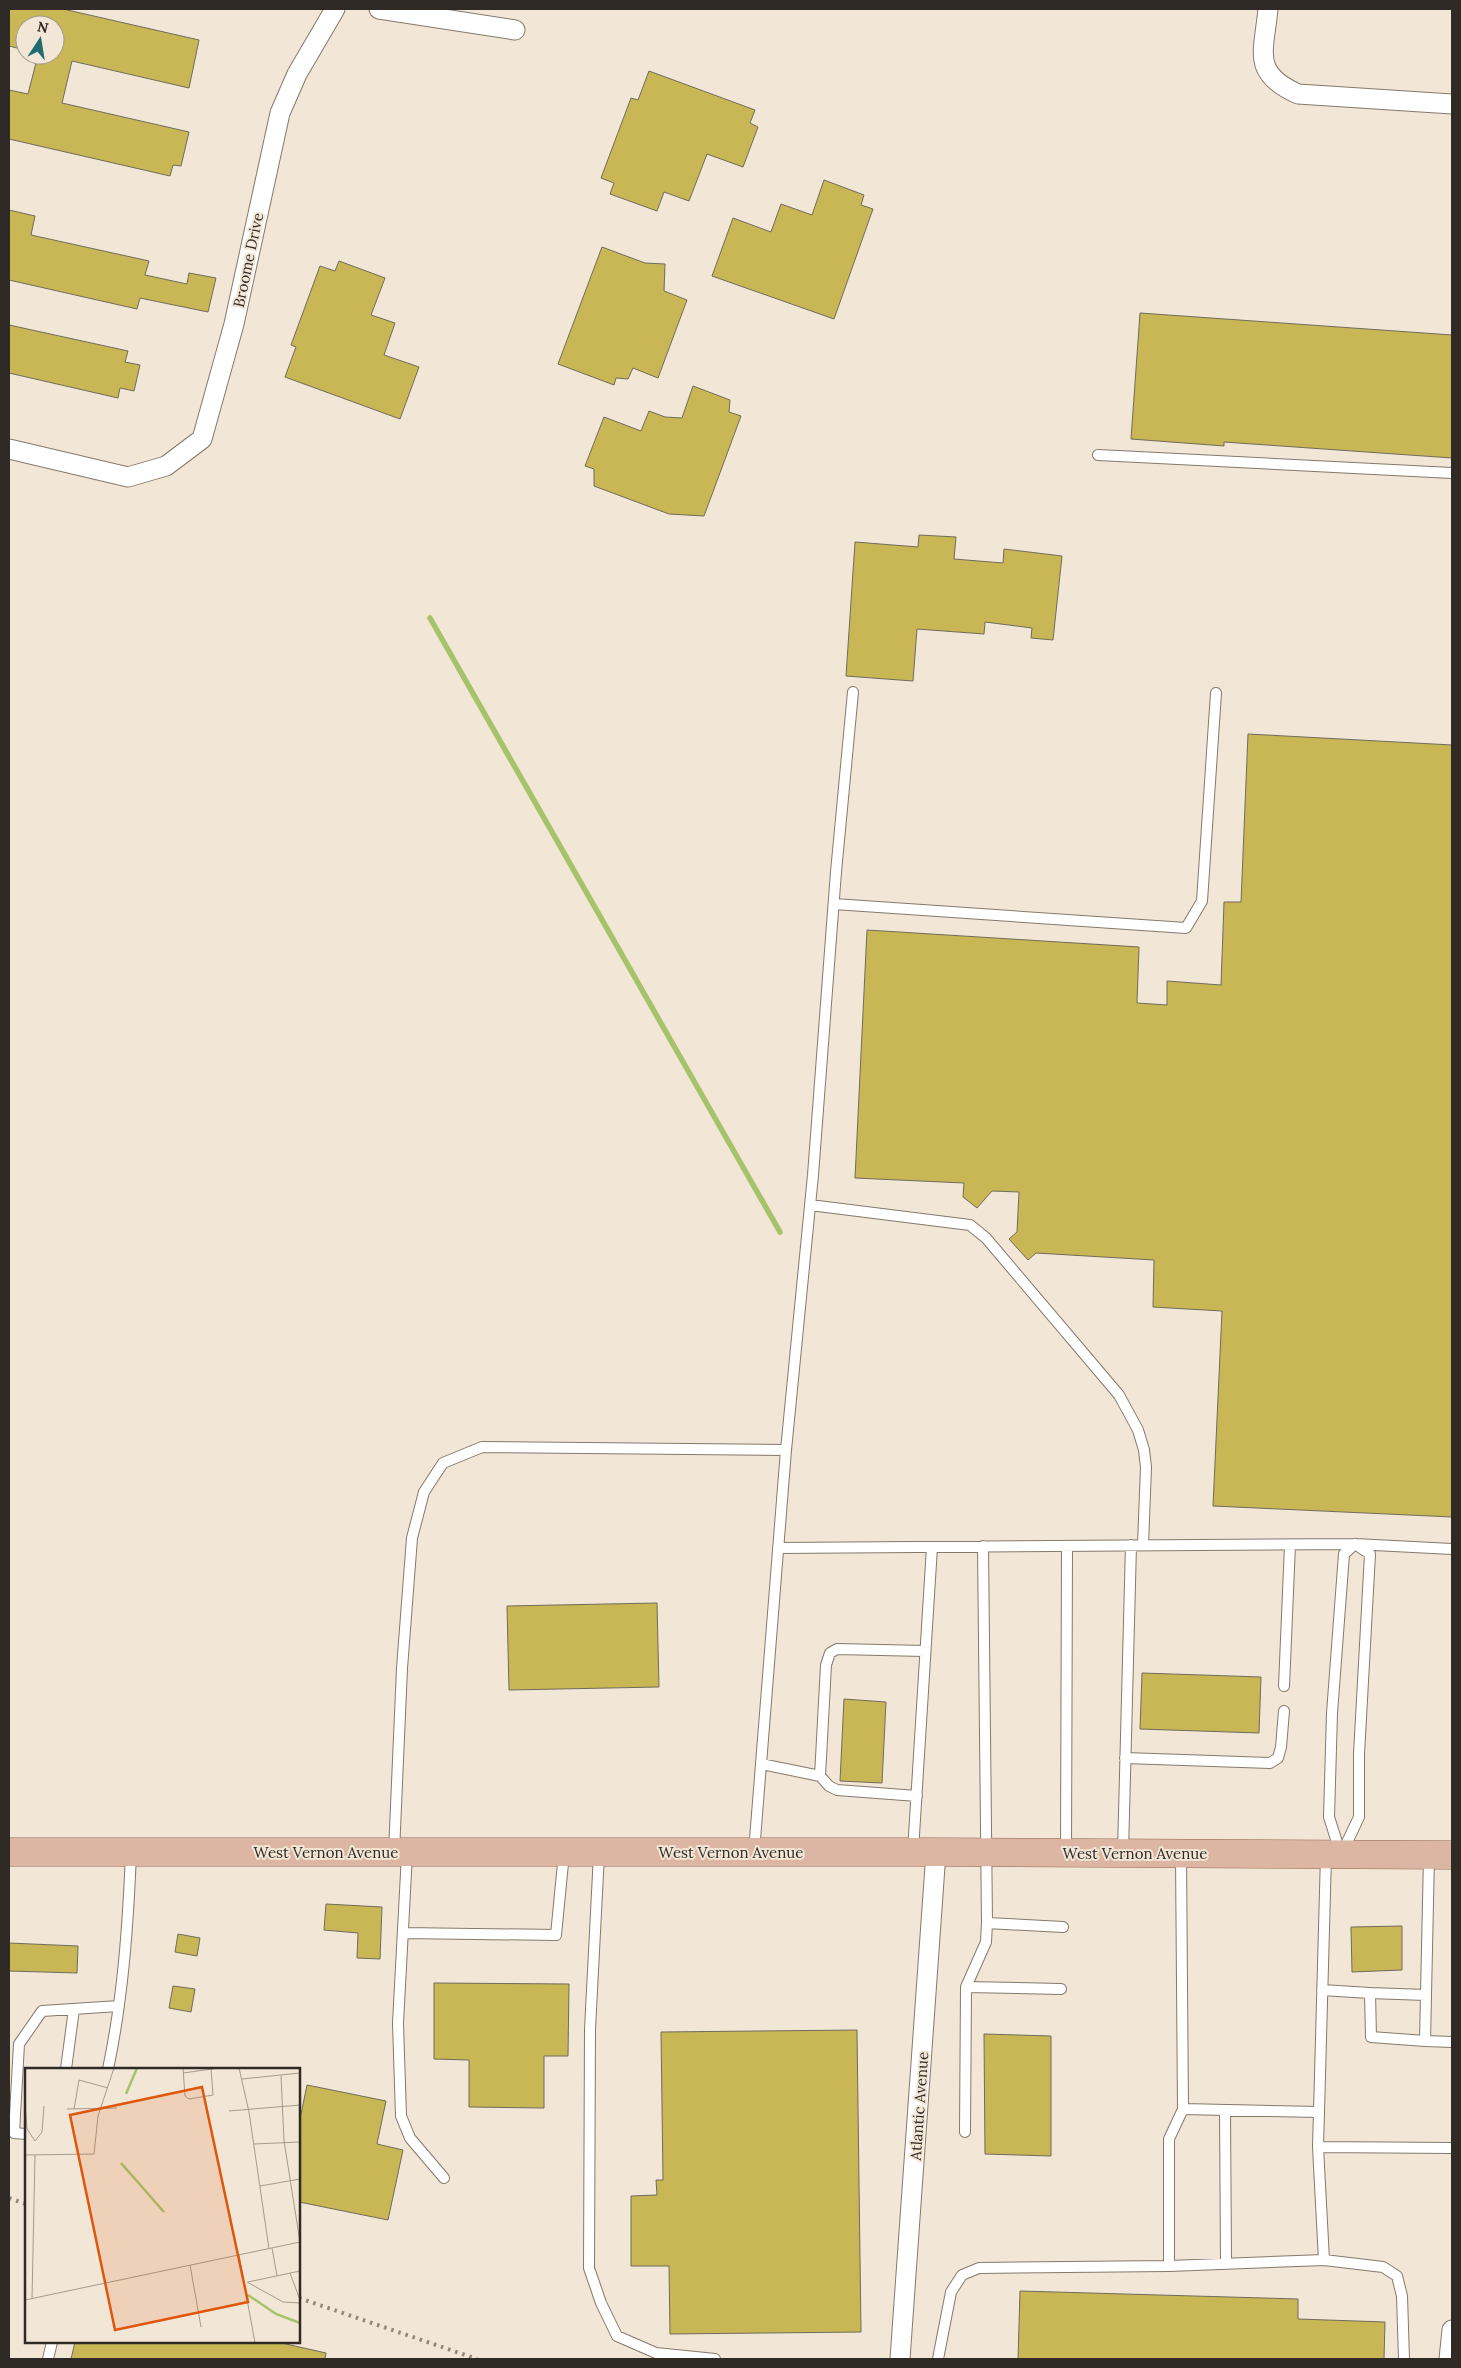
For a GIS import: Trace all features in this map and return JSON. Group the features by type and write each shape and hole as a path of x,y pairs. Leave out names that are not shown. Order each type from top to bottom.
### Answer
{"main road":[{"name":"West Vernon Avenue","path":"9,1852 987,1852 1441,1855"}],"street":[{"name":"Broome Drive","path":"9,449 128,477 166,466 202,439 234,324 280,113 297,74 335,9"},
{"path":"379,9 515,30"},
{"path":"1268,9 1263,59 1267,71 1280,86 1298,94 1452,104"},
{"name":"Atlantic Avenue","path":"900,2359 925,1852"},
{"path":"1449,2359 1452,2330"}],"lane":[{"path":"1098,456 1452,473"},
{"path":"754,1852 786,1450 810,1205 834,904 854,692"},
{"path":"834,904 1186,928 1202,901 1216,692"},
{"path":"810,1205 970,1225 986,1238 1119,1395 1138,1430 1144,1450 1146,1467 1143,1545"},
{"path":"444,2178 410,2138 401,2116 398,2023 403,1933 401,1853 402,1668 412,1538 424,1492 443,1463 482,1447 786,1450"},
{"path":"778,1548 1355,1544 1452,1549"},
{"path":"1334,1855 1359,1817 1359,1754 1370,1554 1355,1544"},
{"path":"1324,2260 1318,2147 1322,1990 1334,1855 1329,1817 1332,1713 1344,1554 1355,1544"},
{"path":"1123,1853 1131,1545"},
{"path":"1284,1686 1290,1545"},
{"path":"965,2132 966,1987 986,1942 987,1923 983,1546"},
{"path":"1066,1853 1067,1546"},
{"path":"925,1852 916,1796 932,1547"},
{"path":"820,1776 826,1665 830,1653 837,1649 925,1651"},
{"path":"1125,1758 1270,1763 1278,1758 1281,1747 1284,1711"},
{"path":"761,1764 820,1776 829,1786 838,1790 916,1796"},
{"path":"108,2068 119,2006 128,1919 131,1852"},
{"path":"403,1933 556,1935 564,1853"},
{"path":"599,1853 590,2029 589,2268 601,2304 617,2336 656,2353 715,2359"},
{"path":"1169,2266 1169,2139 1182,2109 1181,1854"},
{"path":"1425,2041 1426,1996 1441,1855"},
{"path":"987,1923 1063,1927"},
{"path":"966,1987 1061,1989"},
{"path":"1322,1990 1426,1996"},
{"path":"1370,1993 1371,2037 1452,2042"},
{"path":"25,2134 14,2133 19,2044 42,2011 119,2006"},
{"path":"66,2068 74,2009"},
{"path":"1182,2109 1319,2112"},
{"path":"1225,2110 1226,2264"},
{"path":"1318,2147 1452,2148"},
{"path":"938,2359 951,2292 962,2275 979,2268 1169,2266 1324,2260 1383,2267 1397,2276 1402,2296 1404,2359"},
{"path":"48,2359 52,2343"}],"building":[{"path":"9,9 63,9 199,40 189,88 72,61 62,103 189,132 181,166 173,165 170,176 9,139 9,90 28,94 35,65 65,65 65,15 15,15 15,48 9,46"},
{"path":"649,71 755,110 750,123 758,127 743,167 707,154 689,201 664,192 657,211 610,194 614,183 601,178 631,98 638,100"},
{"path":"824,180 864,195 861,205 873,209 834,319 712,276 733,218 771,232 781,204 812,215"},
{"path":"9,210 35,216 31,235 149,261 145,275 187,284 189,273 216,278 208,312 140,298 137,309 9,280"},
{"path":"602,247 645,263 665,264 664,291 687,300 658,378 633,368 628,379 616,378 614,385 558,364"},
{"path":"339,261 385,278 371,315 395,323 384,355 419,367 400,419 285,377 296,347 291,345 320,266 335,271"},
{"path":"1140,313 1452,335 1452,458 1224,442 1224,446 1131,439"},
{"path":"9,325 128,351 125,362 140,365 134,391 120,388 118,398 9,373"},
{"path":"693,386 730,400 729,412 741,416 704,516 669,514 594,486 594,469 585,466 604,417 641,431 649,411 665,417 682,418"},
{"path":"919,535 956,537 954,559 1003,563 1004,549 1062,556 1053,640 1031,638 1032,628 985,622 984,634 917,629 913,681 846,676 855,542 918,547"},
{"path":"1248,734 1452,745 1452,1517 1213,1506 1222,1311 1153,1307 1154,1260 1036,1253 1028,1260 1009,1239 1017,1232 1019,1192 992,1191 977,1208 963,1197 964,1183 855,1178 867,930 1139,947 1137,1003 1167,1005 1167,981 1221,985 1224,902 1241,902"},
{"path":"657,1603 659,1687 509,1690 507,1606"},
{"path":"1142,1673 1261,1677 1259,1733 1140,1729"},
{"path":"844,1699 886,1702 882,1783 840,1781"},
{"path":"326,1904 382,1907 380,1959 357,1958 358,1933 324,1930"},
{"path":"1402,1926 1402,1970 1352,1972 1351,1927"},
{"path":"178,1934 200,1938 197,1956 175,1952"},
{"path":"9,1943 78,1946 77,1973 9,1971"},
{"path":"434,1983 569,1984 568,2056 544,2056 544,2108 469,2107 469,2060 434,2059"},
{"path":"173,1986 195,1989 191,2012 169,2008"},
{"path":"857,2030 861,2332 670,2334 669,2266 631,2266 631,2196 657,2195 656,2180 663,2180 661,2032"},
{"path":"984,2034 1051,2036 1051,2156 985,2154"},
{"path":"307,2085 386,2101 377,2144 403,2150 388,2220 300,2202 300,2119"},
{"path":"1020,2291 1298,2299 1298,2319 1385,2322 1384,2359 1018,2359"},
{"path":"75,2343 281,2343 326,2353 325,2359 71,2359"}],"waterway":[{"path":"430,618 780,1232"}],"railway":[{"path":"9,2198 25,2204"},
{"path":"300,2298 477,2359"}]}
